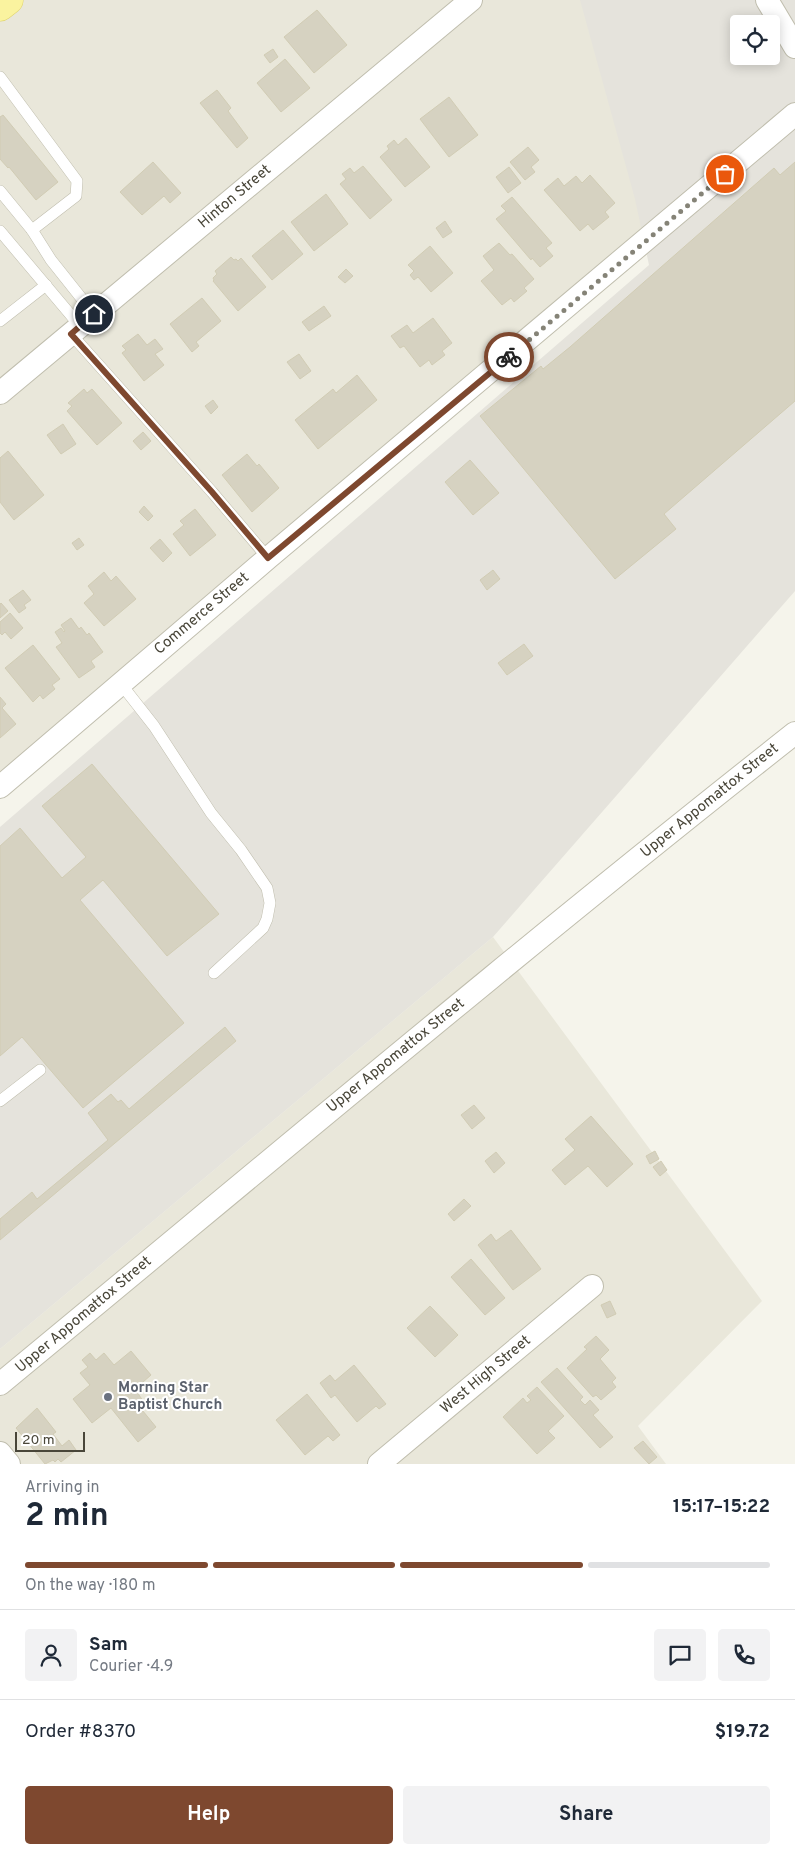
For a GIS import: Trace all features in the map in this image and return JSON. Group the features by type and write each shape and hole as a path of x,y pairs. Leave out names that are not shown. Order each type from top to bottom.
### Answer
{"main road":[{"path":"0,7 9,0"}],"street":[{"name":"Hinton Street","path":"0,393 471,0"},
{"path":"767,0 795,47"},
{"name":"Commerce Street","path":"0,787 268,558 795,114"},
{"name":"Upper Appomattox Street","path":"0,1384 447,1014 689,816 795,733"},
{"name":"West High Street","path":"379,1464 592,1286"},
{"path":"0,1453 9,1464"}],"lane":[{"path":"0,77 4,93 77,182 76,196 32,230"},
{"path":"0,191 32,230 51,260 82,325"},
{"path":"0,231 4,244 46,285 82,325 212,492 268,558"},
{"path":"0,321 46,285"},
{"path":"121,684 154,726 211,813 241,850 267,888 270,903 263,928 214,973"},
{"path":"0,1101 40,1070"}],"shaded area":[{"path":"0,0 775,0 778,15 730,15 730,65 780,65 780,28 795,113 0,784"},
{"path":"580,0 795,0 795,591 493,937 0,1349 0,827 649,265 635,199"},
{"path":"493,937 762,1301 638,1426 666,1464 0,1464 0,1349"}],"building":[{"path":"317,10 347,45 314,73 284,37"},
{"path":"273,49 278,57 270,63 264,55"},
{"path":"285,59 310,88 281,112 257,83"},
{"path":"217,90 231,108 228,111 248,138 237,148 200,103"},
{"path":"449,97 478,135 449,157 420,119"},
{"path":"3,115 58,182 36,200 0,159 0,117"},
{"path":"406,138 430,167 405,187 380,157 389,149 387,146 394,140 398,145"},
{"path":"528,147 539,160 531,167 535,172 525,180 510,162"},
{"path":"153,162 181,193 170,203 164,196 142,215 120,192"},
{"path":"795,162 795,401 664,514 676,529 615,579 480,416 541,366 543,369 570,347 774,168 780,175"},
{"path":"363,166 392,200 370,219 340,184 346,179 342,174 350,168 354,173"},
{"path":"509,167 521,183 508,193 496,177"},
{"path":"590,175 615,203 605,212 609,217 593,230 588,224 580,231 544,190 558,178 564,186 576,176 582,183"},
{"path":"326,194 348,224 314,251 291,222"},
{"path":"512,197 552,243 546,248 553,256 540,267 532,258 531,260 496,219 506,211 501,206"},
{"path":"445,221 452,232 443,238 436,228"},
{"path":"283,230 303,254 272,280 252,256"},
{"path":"499,243 510,255 512,254 534,279 524,288 527,291 514,302 511,298 502,305 481,281 494,270 483,256"},
{"path":"430,246 453,273 431,292 418,277 414,280 410,275 414,271 408,265"},
{"path":"231,257 238,261 241,258 266,287 238,311 213,281 217,274 215,271"},
{"path":"346,269 353,276 345,283 338,277"},
{"path":"202,298 221,321 196,342 199,346 192,352 170,324"},
{"path":"324,306 331,316 309,331 302,322"},
{"path":"433,318 452,343 442,351 445,355 432,365 429,360 420,367 404,346 400,348 391,336 407,325 413,333"},
{"path":"138,334 147,345 155,339 163,349 155,354 164,365 144,381 122,353 126,350 122,346"},
{"path":"299,354 311,371 300,379 287,362"},
{"path":"357,375 377,400 318,449 295,420 333,389 336,393"},
{"path":"84,389 87,393 92,389 122,423 97,445 67,411 72,406 68,403"},
{"path":"213,400 218,407 211,414 205,406"},
{"path":"63,424 76,444 61,454 47,435"},
{"path":"143,432 151,441 141,450 133,441"},
{"path":"8,451 44,495 14,520 0,502 0,458"},
{"path":"247,454 257,466 259,464 279,488 252,512 222,475"},
{"path":"470,460 499,493 473,515 445,482"},
{"path":"144,506 153,516 148,521 139,512"},
{"path":"195,509 216,535 190,556 173,534 184,525 180,521"},
{"path":"79,538 84,545 77,550 72,543"},
{"path":"160,539 172,553 163,562 150,548"},
{"path":"493,570 500,579 487,590 480,580"},
{"path":"104,572 111,581 116,576 136,599 104,626 84,603 94,594 88,586"},
{"path":"23,590 31,600 24,605 26,608 19,613 9,600"},
{"path":"0,604 8,611 0,618"},
{"path":"10,613 23,628 11,639 5,632 2,635 0,633 0,622"},
{"path":"71,618 79,629 81,627 87,635 89,633 103,652 91,661 95,667 79,678 56,647 62,643 55,632 61,628 64,632 61,625"},
{"path":"524,644 533,656 507,675 498,663"},
{"path":"33,645 60,679 52,685 55,689 43,699 40,695 33,702 5,668"},
{"path":"0,697 6,704 2,708 16,724 0,738"},
{"path":"92,764 219,914 167,956 103,880 80,900 184,1023 83,1108 22,1037 0,1056 0,846 20,828 62,878 86,857 42,806"},
{"path":"225,1027 236,1041 0,1240 0,1219 32,1192 37,1199 108,1140 88,1113 111,1094 118,1102 121,1100 129,1109"},
{"path":"474,1105 485,1118 472,1129 461,1115"},
{"path":"591,1116 633,1164 607,1187 588,1166 565,1185 552,1170 575,1150 565,1139"},
{"path":"655,1151 659,1159 650,1164 646,1156"},
{"path":"496,1152 505,1163 494,1173 485,1161"},
{"path":"661,1161 667,1170 660,1176 653,1167"},
{"path":"464,1199 471,1206 454,1221 448,1214"},
{"path":"511,1230 541,1269 513,1290 478,1245 491,1234 496,1241"},
{"path":"471,1259 505,1298 485,1315 451,1277"},
{"path":"610,1301 616,1314 607,1318 601,1305"},
{"path":"430,1306 458,1335 435,1357 407,1328"},
{"path":"596,1336 609,1350 600,1359 616,1378 612,1382 616,1387 601,1400 596,1395 593,1397 567,1368 587,1349 584,1347"},
{"name":"Morning Star Baptist Church","path":"131,1351 151,1375 135,1389 143,1401 138,1405 156,1427 138,1442 111,1408 92,1423 73,1399 90,1385 80,1373 88,1367 82,1360 90,1353 96,1360 104,1353 114,1365"},
{"path":"354,1365 386,1404 379,1409 376,1406 357,1422 335,1395 331,1398 320,1383 330,1375 335,1381"},
{"path":"557,1368 583,1397 580,1400 585,1405 590,1400 599,1410 593,1415 613,1437 600,1448 541,1382"},
{"path":"537,1387 564,1416 548,1431 555,1438 537,1454 503,1417 523,1398 527,1403 531,1400 527,1396"},
{"path":"307,1394 340,1435 333,1441 328,1436 305,1455 276,1420"},
{"path":"37,1408 56,1432 53,1434 62,1446 69,1440 76,1450 61,1462 58,1459 55,1462 53,1460 45,1464 16,1428"},
{"path":"643,1441 657,1457 649,1464 634,1448"}],"way so far":[{"path":"509,357 725,174"}],"place":[{"name":"Morning Star Baptist Church","path":"108,1397"}],"route":[{"path":"94,314 71,334 212,492 268,558 509,357"}]}
